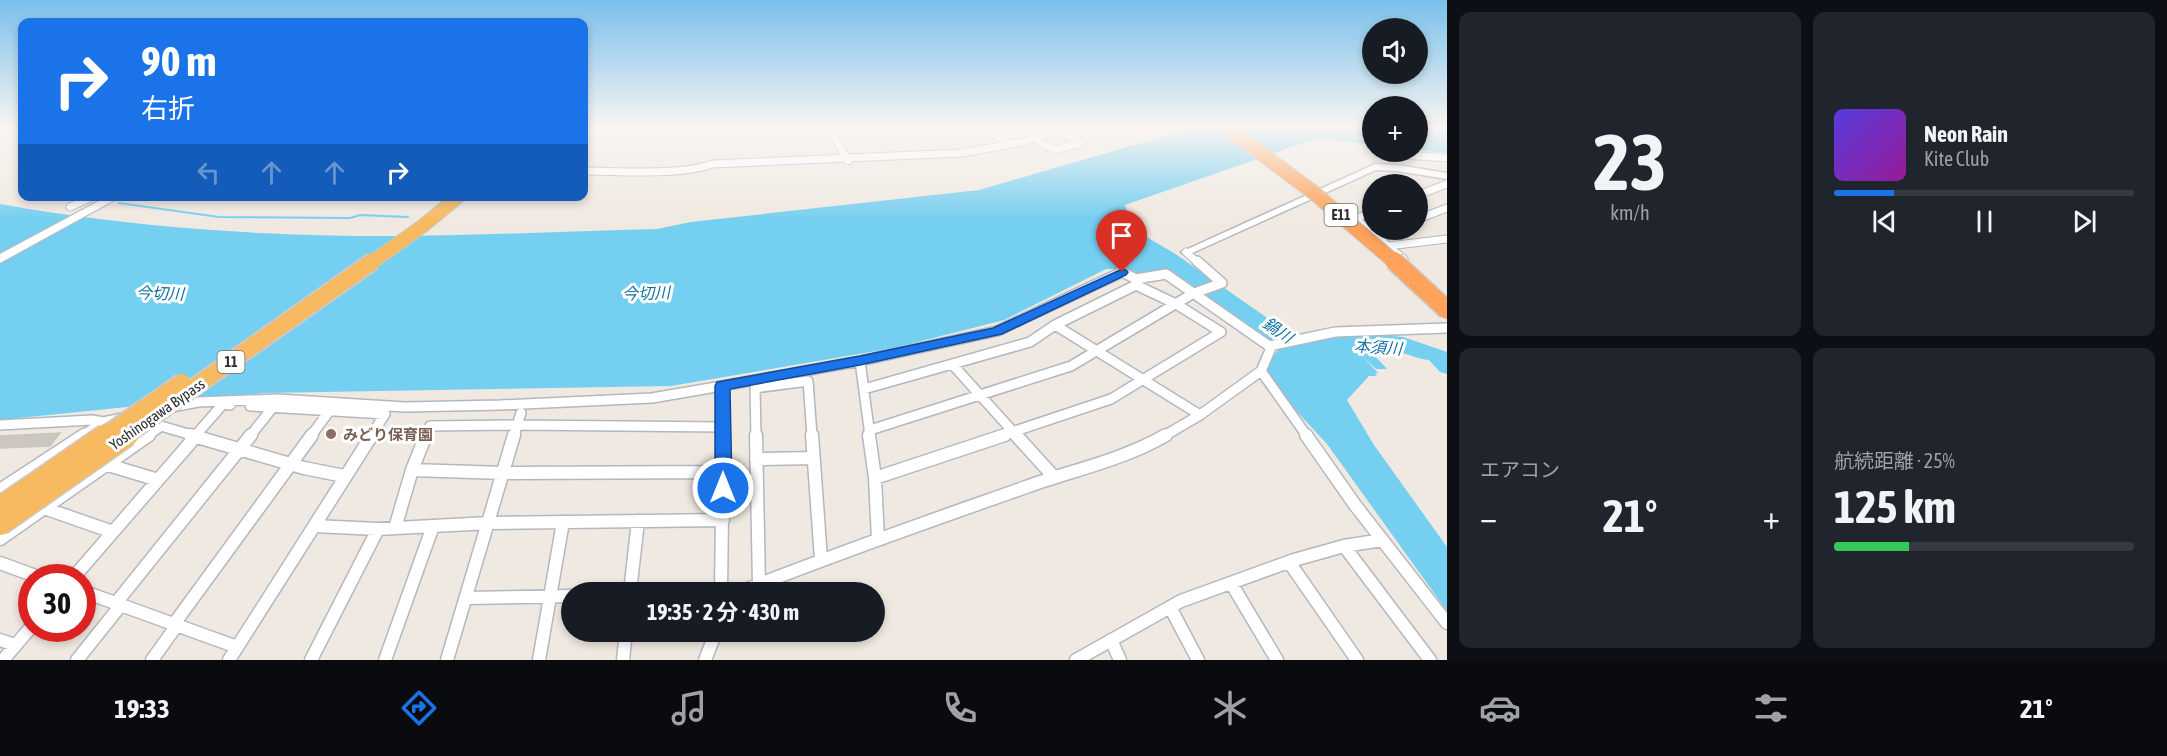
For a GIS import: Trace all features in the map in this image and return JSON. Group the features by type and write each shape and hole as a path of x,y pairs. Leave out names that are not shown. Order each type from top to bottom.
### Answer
{"highway":[{"name":"E11","path":"1270,159 1358,229 1447,310"},
{"name":"Yoshinogawa Bypass","path":"0,508 414,222 440,201"},
{"name":"Yoshinogawa Bypass","path":"0,524 376,260 453,201"}],"main road":[{"path":"0,259 108,201"}],"street":[{"path":"588,171 679,170 699,169 712,164 868,159"},
{"path":"870,430 980,397 1071,366 1195,293 1222,284 1186,252 1375,167 1397,168 1447,177"},
{"path":"1428,191 1444,185 1447,193"},
{"path":"1322,192 1388,246 1447,300"},
{"path":"70,207 83,201"},
{"path":"1428,215 1447,208"},
{"path":"1358,221 1362,218"},
{"path":"1358,221 1362,222"},
{"path":"1388,246 1447,240"},
{"path":"0,490 103,422 198,402 278,399 405,407 652,399 860,361 997,331 1122,272 1136,279 1166,274 1270,345"},
{"path":"864,389 1030,342 1055,325 1136,285 1176,304 1221,332 1111,399 875,478"},
{"path":"1055,325 1200,415"},
{"path":"1270,345 1299,337 1346,330 1447,328"},
{"path":"764,582 821,559 1054,477 1140,450 1200,415 1261,371 1271,348 1270,345"},
{"path":"860,361 875,478 878,539"},
{"path":"952,364 1054,477"},
{"path":"1261,371 1355,506 1447,623"},
{"path":"759,582 755,388 807,381 821,559"},
{"path":"721,582 722,386"},
{"path":"85,564 223,404 385,414 229,660"},
{"path":"77,660 118,604 274,406"},
{"path":"152,660 330,410"},
{"path":"447,660 521,413"},
{"path":"0,425 92,420 161,426 290,464 344,477"},
{"path":"0,539 161,426"},
{"path":"394,528 412,470 430,426 723,427"},
{"path":"756,459 813,458"},
{"path":"105,464 158,480"},
{"path":"412,470 723,472"},
{"path":"44,508 113,532"},
{"path":"314,526 394,528 489,523 723,520"},
{"path":"631,582 638,521"},
{"path":"539,660 563,522"},
{"path":"386,660 432,526"},
{"path":"311,660 378,528"},
{"path":"1076,660 1170,607 1231,583 1289,562 1344,546 1382,540"},
{"path":"1344,546 1430,660"},
{"path":"1289,562 1357,660"},
{"path":"0,563 18,570"},
{"path":"1231,583 1277,660"},
{"path":"96,596 237,647"},
{"path":"466,598 561,596"},
{"path":"1170,607 1198,660"},
{"path":"0,640 15,645"},
{"path":"1111,640 1120,660"},
{"path":"3,660 18,642"},
{"path":"623,660 625,642"},
{"path":"705,660 712,642"}],"water":[{"path":"1087,159 1257,159 1125,205 1131,228 1174,253 1299,340 1371,334 1403,337 1447,352 1447,374 1440,372 1429,360 1395,351 1388,350 1373,354 1387,369 1376,369 1363,357 1378,373 1375,374 1377,376 1369,376 1347,400 1374,445 1447,547 1447,611 1327,444 1290,404 1264,368 1278,350 1277,347 1169,271 1136,275 1125,269 1106,269 1004,320 894,348 671,386 264,393 0,420 0,204 152,225 305,235 438,235 657,229 691,222 979,190"}],"building":[{"path":"60,433 50,446 0,448 0,436"}],"waterway":[{"path":"119,203 219,217 350,218 360,215 408,217"}],"place":[{"name":"みどり保育園","path":"331,434"}],"route":[{"path":"723,488 722,386 860,361 997,331 1122,272"}],"water label":[{"name":"今切川","path":"160,293"},
{"name":"今切川","path":"646,293"},
{"name":"鍋川","path":"1278,330"},
{"name":"本須川","path":"1378,347"}]}
